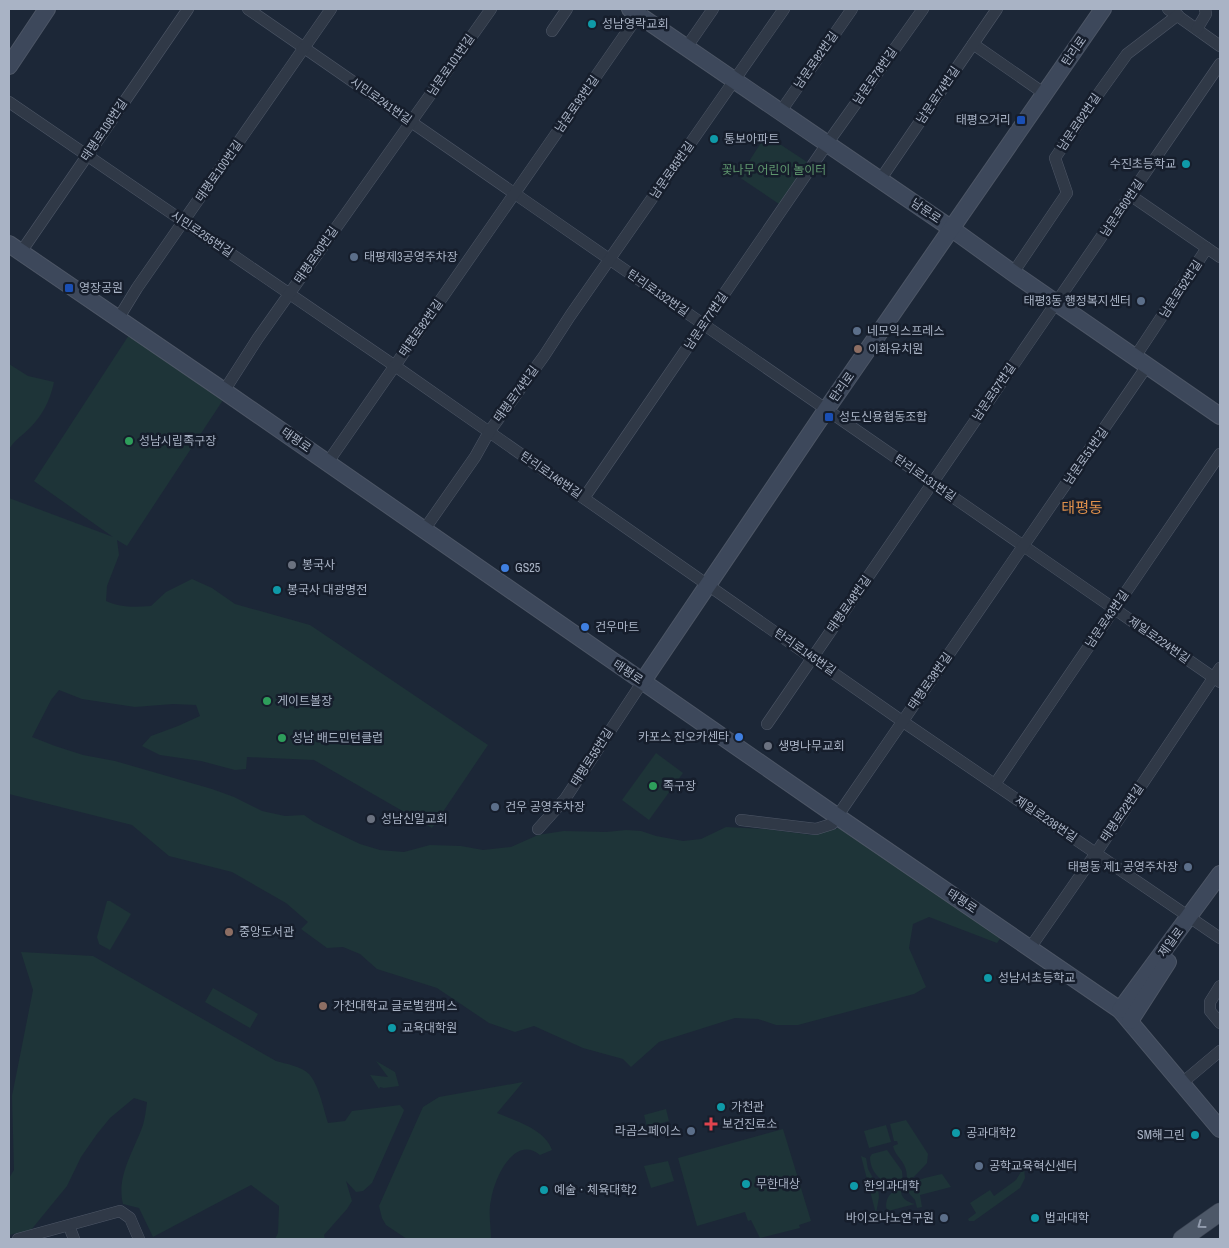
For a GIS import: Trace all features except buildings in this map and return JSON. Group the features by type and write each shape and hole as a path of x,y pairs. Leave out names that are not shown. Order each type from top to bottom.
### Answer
{"main road":[{"path":"9,66 46,9"},
{"name":"탄리로","path":"642,681 826,410 1103,9"},
{"name":"남문로","path":"637,11 686,48 952,229 1220,416"},
{"name":"태평로","path":"15,248 328,462 838,817 1030,948 1125,1016 1220,1129"},
{"name":"제일로","path":"1125,1016 1193,919 1220,874"},
{"name":"제일로","path":"1193,919 1220,886"},
{"path":"1182,1239 1220,1212"}],"street":[{"name":"태평로108번길","path":"15,248 87,156 188,9"},
{"name":"시민로241번길","path":"248,9 514,194"},
{"name":"태평로100번길","path":"118,319 137,288 331,9"},
{"name":"남문로101번길","path":"411,122 491,9"},
{"path":"552,31 568,9"},
{"path":"686,48 713,9"},
{"name":"남문로85번길","path":"610,260 784,9"},
{"name":"남문로82번길","path":"781,112 852,9"},
{"name":"남문로78번길","path":"827,144 923,9"},
{"name":"남문로74번길","path":"880,180 997,9"},
{"path":"1197,29 1206,14 1205,9"},
{"name":"남문로93번길","path":"514,194 637,11"},
{"path":"1173,12 1220,46"},
{"name":"남문로62번길","path":"1013,273 1067,193 1055,158 1127,54 1173,12"},
{"path":"973,44 1045,94"},
{"name":"남문로60번길","path":"1057,303 1220,64"},
{"name":"시민로255번길","path":"9,102 395,366"},
{"name":"태평로90번길","path":"224,391 411,122"},
{"name":"남문로77번길","path":"584,498 827,144"},
{"name":"탄리로132번길","path":"514,194 826,410"},
{"name":"태평로82번길","path":"328,462 514,194"},
{"name":"남문로52번길","path":"1130,195 1207,248 1141,361"},
{"path":"1207,248 1220,257"},
{"name":"태평로74번길","path":"424,530 475,456 489,432 610,260"},
{"name":"남문로57번길","path":"932,483 1057,303"},
{"name":"남문로51번길","path":"1024,546 1141,361"},
{"name":"탄리로146번길","path":"395,366 708,584"},
{"name":"탄리로131번길","path":"826,410 1024,546"},
{"name":"남문로43번길","path":"994,784 1220,454"},
{"name":"태평로48번길","path":"766,724 932,483"},
{"name":"제일로224번길","path":"1024,546 1114,609 1218,676"},
{"name":"태평로38번길","path":"838,817 902,721 1024,546"},
{"name":"탄리로145번길","path":"708,584 902,721"},
{"name":"태평로22번길","path":"1030,948 1218,676"},
{"name":"태평로55번길","path":"538,829 565,799 642,681"},
{"name":"제일로238번길","path":"902,721 1220,938"},
{"path":"741,820 816,829 832,824 838,817"},
{"path":"1220,986 1210,1002 1210,1011 1220,1023"},
{"path":"1182,1083 1220,1051"},
{"path":"18,1239 120,1211 130,1218 139,1239"},
{"path":"69,1226 74,1239"}],"green space":[{"name":"꽃나무 어린이 놀이터","path":"766,135 810,164 782,206 739,177"},
{"path":"129,335 223,400 127,546 117,540 119,555 107,586 106,601 123,606 151,606 166,592 192,579 212,588 235,604 310,625 488,745 432,828 314,760 247,757 246,769 235,770 201,761 160,755 142,746 151,736 200,716 196,705 173,704 135,707 82,699 59,690 51,700 32,737 83,755 115,761 212,789 234,797 262,811 285,816 304,815 314,822 360,844 380,850 404,852 430,845 461,846 483,850 511,847 538,835 564,831 641,831 683,841 701,839 726,827 766,829 812,835 839,828 1002,936 997,943 929,917 913,924 909,948 926,987 914,994 798,1025 776,1025 758,1019 735,1018 659,1042 631,1067 623,1059 583,1048 534,1026 515,1032 489,1023 437,988 377,969 360,954 343,947 327,948 301,929 308,922 286,903 232,872 169,856 132,825 9,794 9,498 113,537 34,481"},
{"path":"9,364 28,376 54,382 43,412 9,449"},
{"name":"족구장","path":"656,753 683,773 649,820 622,800"},
{"path":"107,901 131,914 110,950 99,944 97,937"},
{"path":"21,952 93,956 276,1061 302,1069 309,1074 315,1084 328,1123 345,1121 352,1111 400,1105 404,1110 403,1113 372,1183 363,1191 356,1192 346,1181 352,1201 324,1235 325,1239 275,1239 278,1233 279,1206 251,1185 153,1237 139,1208 123,1204 121,1194 124,1174 143,1125 147,1102 134,1098 110,1118 97,1134 81,1157 67,1186 31,1230 9,1235 9,1178 14,1170 12,1096 33,990"},
{"path":"213,988 258,1014 250,1028 205,1002"},
{"path":"376,1061 395,1072 399,1086 380,1087 379,1089 370,1075 388,1077"},
{"path":"523,1082 497,1113 537,1131 543,1136 552,1150 540,1155 531,1150 522,1150 514,1154 507,1162 496,1181 491,1200 491,1239 407,1239 386,1225 379,1206 423,1107 439,1097"},
{"path":"666,1109 669,1121 647,1127 644,1115"},
{"path":"906,1120 928,1154 927,1163 911,1180 907,1178 905,1167 894,1150 893,1146 898,1144 897,1141 894,1141 890,1124"},
{"path":"886,1125 891,1142 869,1148 864,1131"},
{"path":"783,1129 811,1221 799,1225 800,1228 760,1238 751,1220 748,1221 745,1212 697,1226 678,1158"},
{"path":"887,1150 902,1171 903,1183 896,1184 885,1181 873,1169 870,1157 872,1154"},
{"path":"861,1156 866,1158 868,1169 878,1187 879,1197 876,1214"},
{"path":"668,1161 674,1181 651,1188 644,1166"},
{"path":"1024,1167 1025,1178 1020,1188 974,1221 969,1221 968,1219 976,1213 970,1203 990,1190 994,1196 1016,1180"},
{"path":"942,1174 951,1187 920,1195 922,1207 917,1208 915,1200 908,1192 910,1188 917,1181"},
{"path":"901,1188 905,1199 915,1204 888,1211 886,1203 888,1197"}],"place":[{"name":"성남영락교회","path":"592,24"},
{"name":"태평오거리","path":"1021,120"},
{"name":"통보아파트","path":"714,139"},
{"name":"수진초등학교","path":"1186,164"},
{"name":"태평제3공영주차장","path":"354,257"},
{"name":"영장공원","path":"69,288"},
{"name":"태평3동 행정복지센터","path":"1141,301"},
{"name":"네모익스프레스","path":"857,331"},
{"name":"이화유치원","path":"858,349"},
{"name":"성도신용협동조합","path":"829,417"},
{"name":"성남시립족구장","path":"129,441"},
{"name":"봉국사","path":"292,565"},
{"name":"GS25","path":"505,568"},
{"name":"봉국사 대광명전","path":"277,590"},
{"name":"건우마트","path":"585,627"},
{"name":"게이트볼장","path":"267,701"},
{"name":"카포스 진오카센타","path":"739,737"},
{"name":"성남 배드민턴클럽","path":"282,738"},
{"name":"생명나무교회","path":"768,746"},
{"name":"족구장","path":"653,786"},
{"name":"건우 공영주차장","path":"495,807"},
{"name":"성남신일교회","path":"371,819"},
{"name":"태평동 제1 공영주차장","path":"1188,867"},
{"name":"중앙도서관","path":"229,932"},
{"name":"성남서초등학교","path":"988,978"},
{"name":"가천대학교 글로벌캠퍼스","path":"323,1006"},
{"name":"교육대학원","path":"392,1028"},
{"name":"가천관","path":"721,1107"},
{"name":"보건진료소","path":"711,1124"},
{"name":"라곰스페이스","path":"691,1131"},
{"name":"공과대학2","path":"956,1133"},
{"name":"SM해그린","path":"1195,1135"},
{"name":"공학교육혁신센터","path":"979,1166"},
{"name":"무한대상","path":"746,1184"},
{"name":"한의과대학","path":"854,1186"},
{"name":"예술ㆍ체육대학2","path":"544,1190"},
{"name":"바이오나노연구원","path":"944,1218"},
{"name":"법과대학","path":"1035,1218"}],"district":[{"name":"태평동","path":"1082,507"}]}
